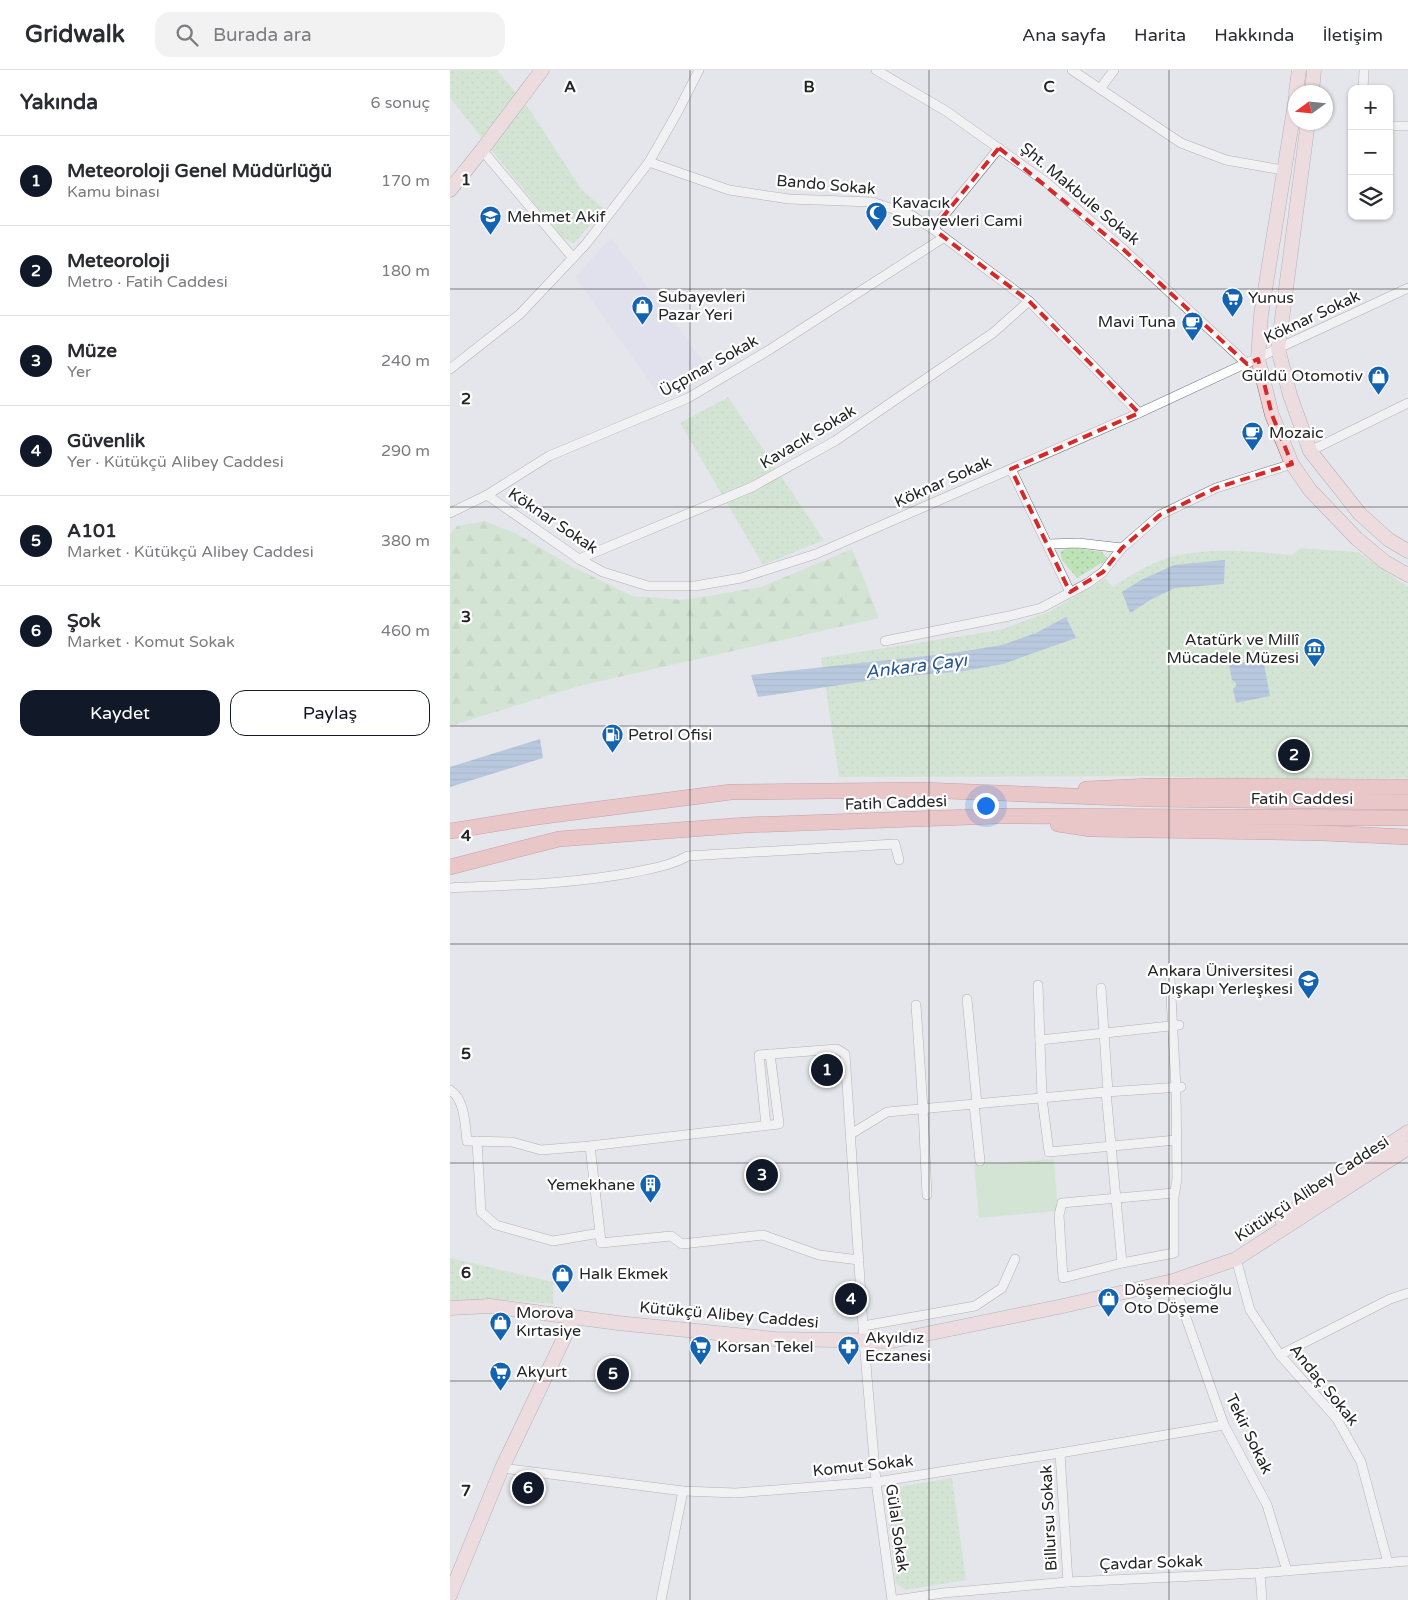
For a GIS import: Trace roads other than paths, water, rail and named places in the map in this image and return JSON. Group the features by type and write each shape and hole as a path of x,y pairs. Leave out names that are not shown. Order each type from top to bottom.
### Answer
{"main road":[{"path":"450,190 542,70"},
{"path":"1297,85 1299,70"},
{"path":"1313,85 1314,70"},
{"path":"1290,130 1252,361 1292,464 1310,490 1356,540 1385,562 1408,575"},
{"path":"1307,130 1278,349 1290,395 1310,452 1360,514 1389,540 1408,552"},
{"path":"1018,794 1076,789 1152,786 1408,787"},
{"name":"Fatih Caddesi","path":"450,831 537,817 731,792 921,790 1147,799 1408,802"},
{"path":"997,816 1091,828 1402,835 1408,837"},
{"name":"Fatih Caddesi","path":"450,867 559,839 746,825 997,816 1408,818"},
{"name":"Kütükçü Alibey Caddesi","path":"1236,1260 1307,1200 1408,1132"},
{"name":"Kütükçü Alibey Caddesi","path":"450,1308 490,1306 775,1339 892,1341 1173,1282 1236,1260 1408,1148"},
{"path":"1391,1159 1408,1162"},
{"path":"450,1595 502,1468 574,1317"}],"street":[{"path":"450,369 520,314 586,244 649,162 699,70"},
{"name":"Şht. Makbule Sokak","path":"876,70 946,111 1046,182 1252,361"},
{"path":"1072,70 1181,143 1226,160 1283,170"},
{"path":"1100,89 1114,70"},
{"path":"1363,85 1364,70"},
{"path":"1393,126 1408,126"},
{"path":"933,229 999,148"},
{"path":"482,150 573,258"},
{"name":"Bando Sokak","path":"649,162 729,190 789,199 872,202 911,215 933,229 1029,301 1139,413"},
{"name":"Üçpınar Sokak","path":"450,513 487,495 549,456 688,398 770,350 943,238"},
{"name":"Köknar Sokak","path":"487,495 579,559 603,572 648,586 695,586 741,578 816,554 1139,413 1408,288"},
{"name":"Kavacık Sokak","path":"579,559 752,487 835,441 993,332 1029,301"},
{"path":"1310,452 1408,403"},
{"path":"885,642 1041,608 1088,583 1103,572 1122,548 1160,515 1216,488 1292,464"},
{"path":"1011,469 1070,592"},
{"path":"1048,544 1078,543 1122,548"},
{"path":"450,888 602,878 673,864 688,856 894,844 899,860"},
{"path":"1170,978 1175,1025 1178,1088 1174,1253 1064,1278 1059,1215 1062,1203 1174,1194"},
{"path":"1038,985 1042,1098 1049,1152 1176,1140"},
{"path":"1101,988 1111,1147 1122,1264"},
{"path":"967,999 980,1161"},
{"path":"916,1005 927,1195"},
{"path":"1040,1040 1175,1025"},
{"name":"Gülal Sokak","path":"770,1054 838,1049 845,1054 864,1341 876,1482 892,1600"},
{"path":"450,1090 456,1093 460,1099 468,1141 512,1142 542,1150 590,1146 779,1124 770,1054 759,1055 766,1125"},
{"path":"851,1134 887,1112 1107,1092 1178,1088"},
{"path":"477,1141 481,1212 496,1225 553,1241 600,1233"},
{"path":"590,1146 601,1242 671,1236 682,1244 763,1235 819,1255 859,1260"},
{"path":"863,1326 976,1306 1002,1288 1016,1259"},
{"name":"Andaç Sokak","path":"1236,1260 1250,1310 1280,1355 1336,1419 1361,1462 1388,1563"},
{"name":"Tekir Sokak","path":"1173,1282 1224,1425 1267,1505 1287,1571"},
{"path":"1280,1355 1390,1299 1408,1293"},
{"name":"Komut Sokak","path":"502,1468 683,1491 736,1493 876,1482 1224,1425"},
{"name":"Billursu Sokak","path":"1060,1453 1068,1582"},
{"path":"662,1600 683,1491"},
{"name":"Çavdar Sokak","path":"896,1600 1068,1582 1260,1573 1408,1561"},
{"path":"1260,1573 1262,1600"}],"water":[{"path":"1225,560 1224,584 1175,588 1152,599 1130,613 1122,592 1141,580 1174,565"},
{"name":"Ankara Çayı","path":"1066,617 1076,638 1003,664 964,671 887,678 758,697 751,675 953,653 1002,645 1036,633"},
{"path":"1263,659 1270,696 1236,703 1233,689 1236,683 1232,680 1229,665"},
{"path":"540,739 543,758 450,787 450,767"}],"place":[{"name":"Kavacık Subayevleri Cami","path":"876,231"},
{"name":"Mehmet Akif","path":"491,236"},
{"name":"Yunus","path":"1232,317"},
{"name":"Subayevleri Pazar Yeri","path":"642,325"},
{"name":"Mavi Tuna","path":"1192,341"},
{"name":"Güldü Otomotiv","path":"1379,395"},
{"name":"Mozaic","path":"1253,452"},
{"name":"Atatürk ve Millî Mücadele Müzesi","path":"1315,668"},
{"name":"Petrol Ofisi","path":"612,754"},
{"name":"Meteoroloji","path":"1294,755"},
{"name":"Ankara Üniversitesi Dışkapı Yerleşkesi","path":"1309,999"},
{"name":"Meteoroloji Genel Müdürlüğü","path":"827,1070"},
{"name":"Müze","path":"762,1175"},
{"name":"Yemekhane","path":"651,1204"},
{"name":"Halk Ekmek","path":"563,1293"},
{"name":"Güvenlik","path":"851,1299"},
{"name":"Döşemecioğlu Oto Döşeme","path":"1108,1318"},
{"name":"Morova Kırtasiye","path":"500,1341"},
{"name":"Korsan Tekel","path":"701,1366"},
{"name":"Akyıldız Eczanesi","path":"849,1366"},
{"name":"A101","path":"613,1374"},
{"name":"Akyurt","path":"500,1391"},
{"name":"Şok","path":"528,1488"}]}
